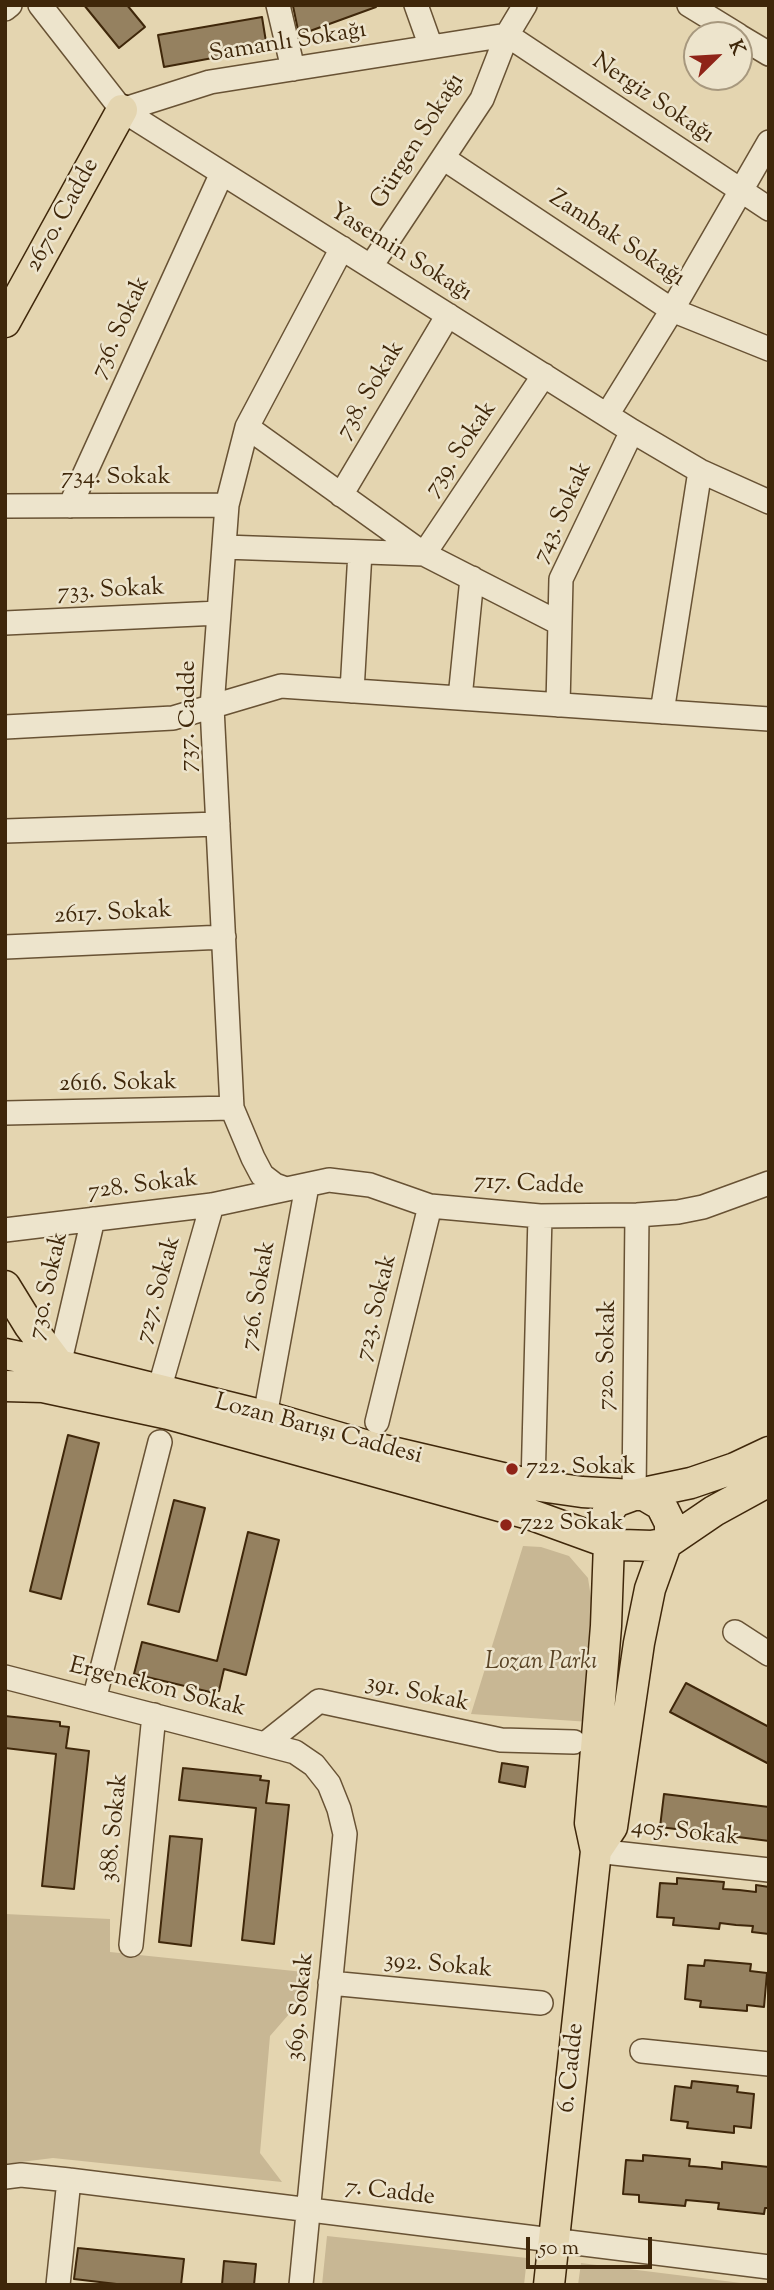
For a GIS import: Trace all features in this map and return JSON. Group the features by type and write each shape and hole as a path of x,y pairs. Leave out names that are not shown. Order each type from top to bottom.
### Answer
{"main road":[{"name":"2670. Cadde","path":"5,322 122,110"},
{"path":"5,1286 58,1365"},
{"name":"Lozan Barışı Caddesi","path":"5,1354 265,1416 371,1447 533,1485 582,1492 644,1495 661,1505 670,1523 667,1543 636,1546 609,1543 529,1514 169,1414 43,1387 5,1386"},
{"name":"Lozan Barışı Caddesi","path":"609,1543 605,1539 603,1529 608,1510 615,1502 634,1494 691,1483 769,1452"},
{"path":"667,1543 714,1511 769,1481"},
{"name":"6. Cadde","path":"549,2285 596,1851 590,1823 606,1626 609,1543"},
{"name":"6. Cadde","path":"596,1851 612,1827 639,1643 650,1589 667,1543"}],"street":[{"path":"5,9 10,5"},
{"name":"Yasemin Sokağı","path":"40,5 122,110 632,431 700,471 769,502"},
{"path":"278,5 293,69"},
{"path":"416,5 431,47"},
{"name":"Gürgen Sokağı","path":"371,266 482,99 507,35 526,5"},
{"path":"690,5 716,21"},
{"name":"Samanlı Sokağı","path":"122,110 210,82 507,35"},
{"name":"Nergiz Sokağı","path":"507,35 769,209"},
{"path":"753,44 769,54"},
{"path":"607,415 672,310 769,142"},
{"name":"Zambak Sokağı","path":"443,158 672,310 769,349"},
{"name":"736. Sokak","path":"70,506 222,173"},
{"name":"737. Cadde","path":"297,1187 275,1185 262,1175 232,1108 212,707 227,505 247,427 342,248"},
{"name":"738. Sokak","path":"341,495 448,315"},
{"name":"739. Sokak","path":"424,554 544,375"},
{"path":"247,427 424,554 559,623"},
{"name":"743. Sokak","path":"558,705 559,594 563,569 632,431"},
{"path":"662,712 700,471"},
{"name":"734. Sokak","path":"5,506 227,505"},
{"path":"224,547 424,554"},
{"path":"352,691 360,552"},
{"path":"460,698 471,578"},
{"name":"733. Sokak","path":"5,624 219,613"},
{"path":"5,727 173,718 281,686 769,719"},
{"path":"5,831 218,824"},
{"name":"2617. Sokak","path":"5,947 224,937"},
{"name":"2616. Sokak","path":"5,1113 232,1108"},
{"name":"717. Cadde","path":"297,1187 330,1180 345,1181 370,1185 430,1206 540,1216 637,1216 703,1207 769,1183"},
{"name":"728. Sokak","path":"5,1230 212,1205 297,1187"},
{"name":"726. Sokak","path":"265,1416 297,1187"},
{"name":"727. Sokak","path":"159,1390 212,1205"},
{"name":"723. Sokak","path":"377,1422 430,1206"},
{"path":"533,1485 540,1216"},
{"name":"720. Sokak","path":"634,1494 637,1216"},
{"name":"730. Sokak","path":"58,1365 93,1219"},
{"path":"94,1700 160,1442"},
{"path":"735,1632 769,1654"},
{"name":"Ergenekon Sokak","path":"5,1677 295,1752"},
{"name":"391. Sokak","path":"265,1744 319,1701 501,1740 574,1742"},
{"name":"388. Sokak","path":"131,1945 154,1716"},
{"name":"369. Sokak","path":"295,1752 314,1765 329,1784 345,1834 301,2285"},
{"name":"405. Sokak","path":"596,1851 769,1870"},
{"name":"392. Sokak","path":"330,1983 541,2003"},
{"path":"642,2051 769,2064"},
{"name":"7. Cadde","path":"5,2177 21,2175 69,2180 769,2267"},
{"path":"58,2285 69,2180"}],"green space":[{"name":"Lozan Parkı","path":"523,1546 541,1547 569,1556 588,1578 593,1611 590,1722 471,1714"},
{"path":"5,1914 110,1919 110,1952 304,1972 310,1990 270,2036 260,2153 282,2182 53,2158 5,2164"},
{"path":"327,2236 527,2258 524,2285 322,2285"},
{"path":"581,2263 757,2285 578,2285"}],"building":[{"path":"84,5 127,5 145,27 119,48"},
{"path":"293,6 376,7 299,35"},
{"path":"262,17 267,48 164,67 158,35"},
{"path":"68,1435 99,1443 61,1599 30,1591"},
{"path":"174,1500 205,1508 179,1612 148,1604"},
{"path":"248,1532 279,1540 246,1675 224,1669 219,1691 211,1688 210,1692 134,1674 142,1642 217,1661"},
{"path":"686,1683 769,1727 769,1764 670,1712"},
{"path":"5,1716 60,1722 60,1726 69,1727 66,1748 89,1751 74,1889 42,1886 56,1754 5,1748"},
{"path":"502,1763 528,1767 525,1787 499,1782"},
{"path":"183,1768 261,1776 260,1780 269,1781 266,1803 289,1805 274,1944 242,1940 256,1808 179,1800"},
{"path":"664,1794 769,1807 769,1841 660,1827"},
{"path":"170,1836 202,1839 191,1946 159,1942"},
{"path":"677,1878 724,1882 723,1889 756,1892 756,1885 769,1887 769,1934 752,1932 753,1926 720,1923 719,1929 673,1925 674,1918 657,1917 660,1883 677,1884"},
{"path":"705,1960 751,1964 750,1971 767,1973 764,2007 747,2005 747,2011 700,2007 701,2001 685,1999 688,1965 704,1966"},
{"path":"692,2081 738,2086 737,2092 754,2094 751,2128 734,2126 734,2133 687,2128 688,2122 671,2120 675,2086 691,2088"},
{"path":"643,2155 690,2159 689,2166 722,2169 722,2162 769,2167 769,2208 765,2208 764,2214 718,2209 719,2203 686,2200 685,2206 639,2202 639,2195 623,2194 626,2160 643,2161"},
{"path":"78,2248 184,2259 181,2285 125,2285 74,2279"},
{"path":"224,2261 256,2264 254,2285 222,2285"}],"place":[{"name":"722. Sokak","path":"512,1469"},
{"name":"722 Sokak","path":"506,1525"}]}
